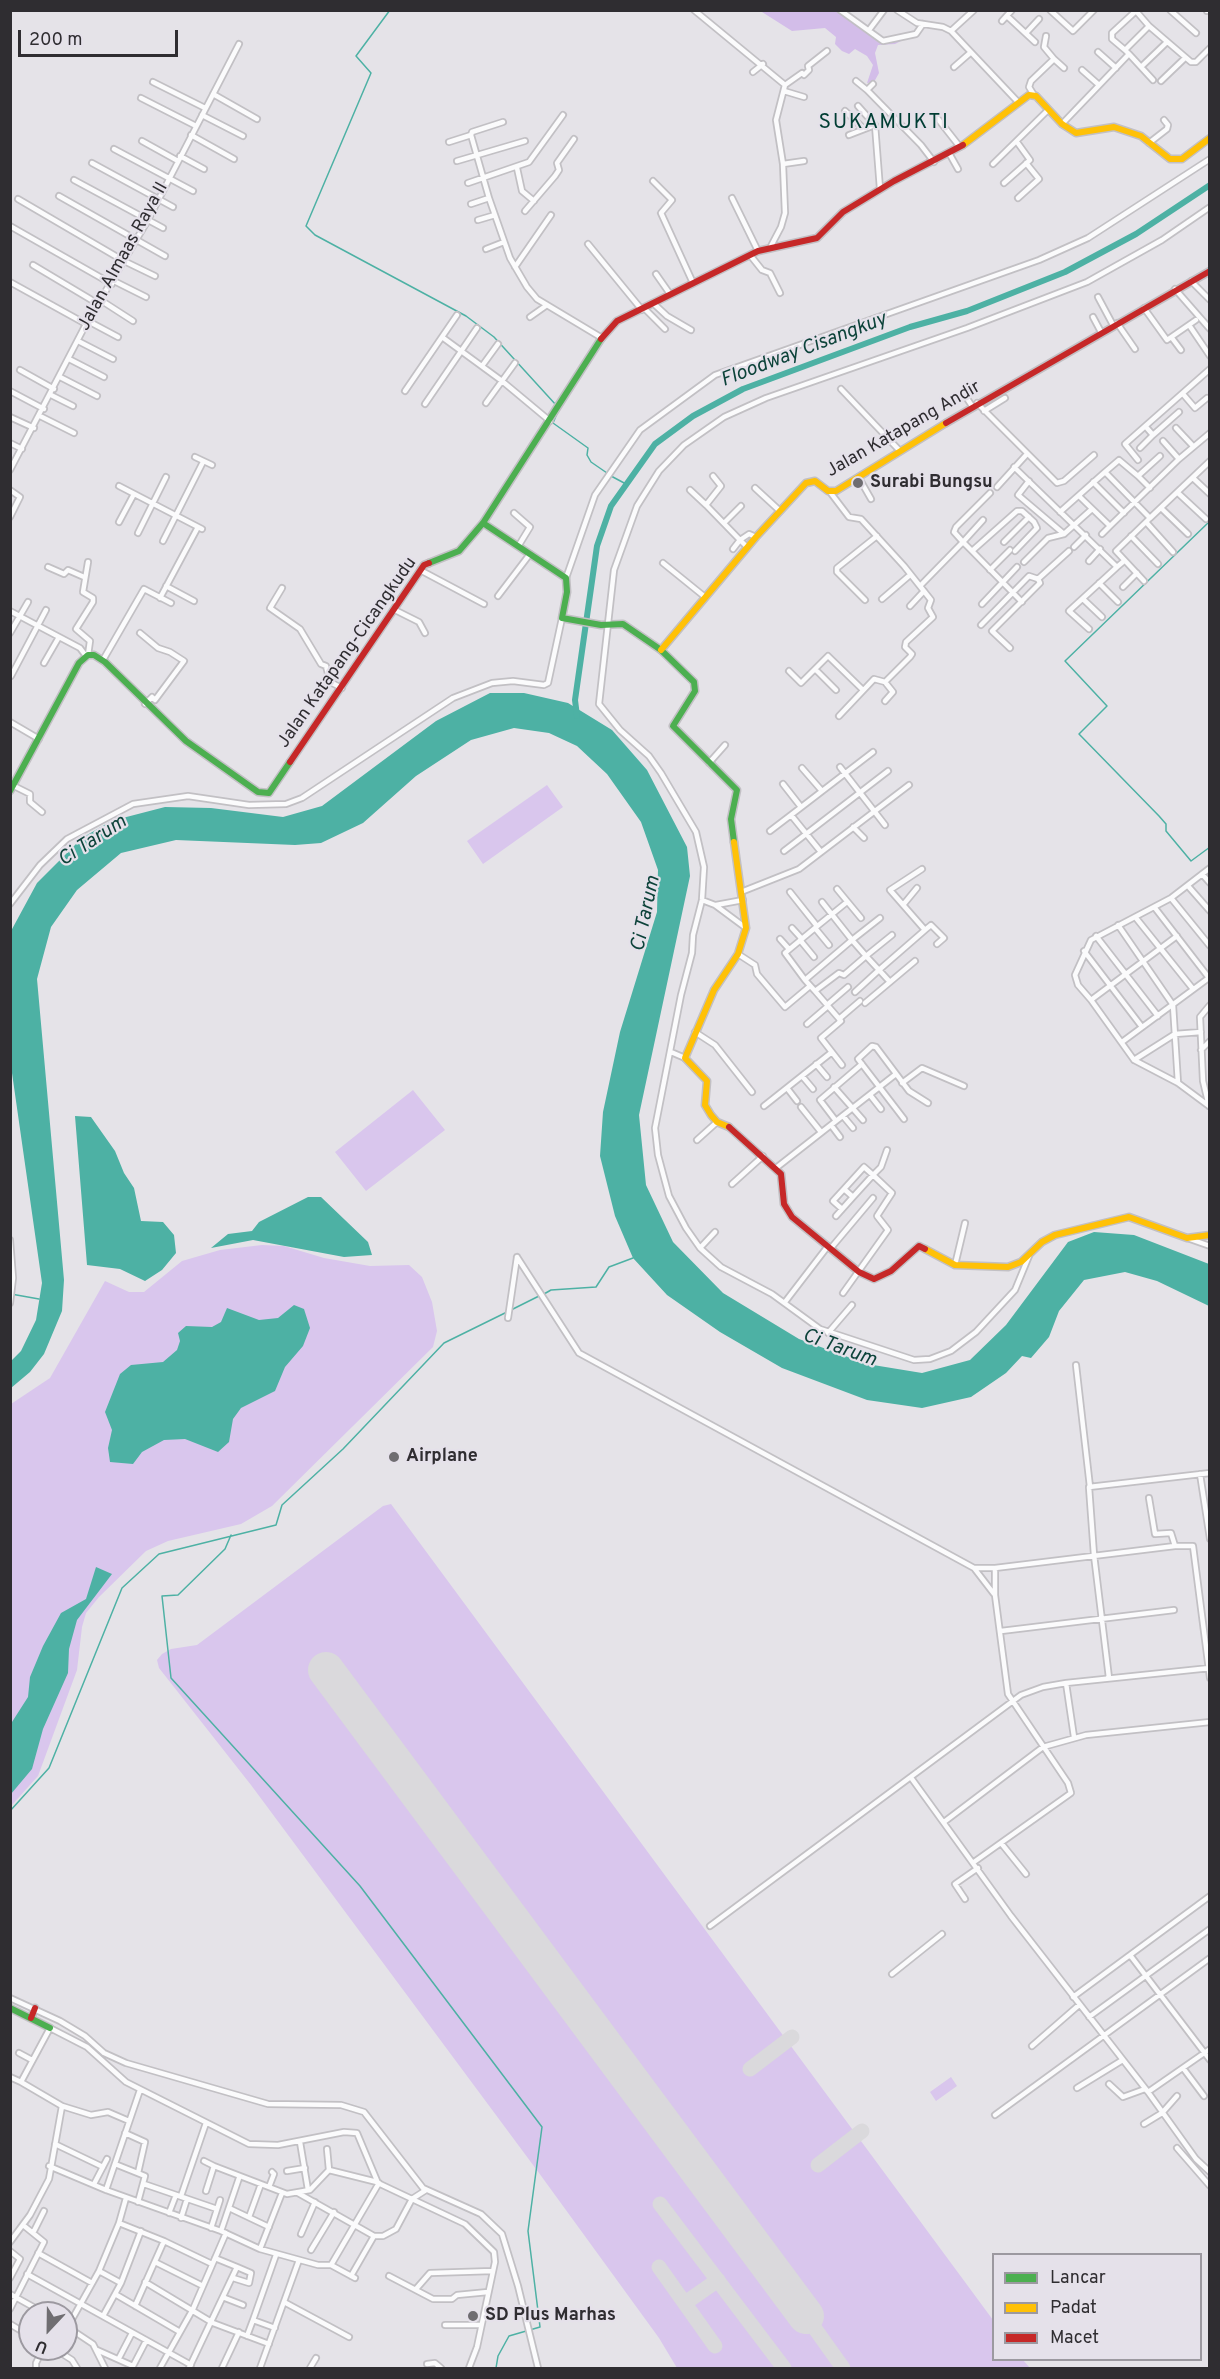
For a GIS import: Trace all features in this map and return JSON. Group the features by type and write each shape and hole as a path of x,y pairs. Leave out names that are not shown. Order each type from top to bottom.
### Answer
{"street":[{"path":"694,10 763,64 785,88 804,97"},
{"path":"840,10 883,41 916,34 923,24"},
{"path":"869,30 884,10"},
{"path":"897,10 923,24 943,27 951,32 1018,102"},
{"path":"951,32 974,10"},
{"path":"1002,21 1012,10"},
{"path":"1050,10 1072,31 1091,11"},
{"path":"1170,10 1196,33"},
{"path":"1153,80 1112,39 1112,33 1137,11 1149,26 1185,58 1194,63 1209,48"},
{"path":"1007,16 1035,42"},
{"path":"1026,33 1039,19"},
{"path":"1062,124 1116,68 1149,26"},
{"path":"1046,36 1044,47 1064,69"},
{"path":"1141,67 1167,42"},
{"name":"Jalan Almaas Raya II","path":"11,468 44,409 87,322 101,303 148,220 239,44"},
{"path":"771,246 785,213 783,164 776,120 785,88 802,73 804,75 809,70 808,67 827,51"},
{"path":"1098,52 1116,68"},
{"path":"954,67 970,53"},
{"path":"1161,81 1185,58"},
{"path":"1054,59 1031,81 1029,87 1062,124 1080,134 1098,128 1114,127 1141,136 1166,157 1178,160 1209,138"},
{"path":"753,72 763,64"},
{"path":"1083,70 1099,85"},
{"path":"856,81 934,162"},
{"path":"153,82 205,108"},
{"path":"867,90 873,84"},
{"path":"213,94 257,119"},
{"name":"Jalan Katapang-Cicangkudu","path":"269,793 420,570 432,560 459,551 483,523 603,338 617,321 758,251 771,246 817,238 843,212 880,189 960,147 1026,96 1034,95"},
{"path":"141,98 196,126"},
{"path":"858,106 874,124 879,141 880,189"},
{"path":"993,164 1048,110"},
{"path":"845,111 863,128"},
{"path":"202,115 243,136"},
{"path":"468,183 517,168 532,159 563,115"},
{"path":"938,119 960,147"},
{"path":"1149,143 1167,129 1168,125 1164,120"},
{"path":"449,142 503,122"},
{"path":"849,135 874,124"},
{"path":"191,135 234,159"},
{"path":"471,135 504,242 531,294 547,306 603,338"},
{"path":"525,212 558,172 557,163 574,139"},
{"path":"142,141 204,169"},
{"path":"457,161 525,141"},
{"path":"1004,183 1026,163 1029,157 1017,142"},
{"path":"114,149 194,191"},
{"path":"949,153 958,169"},
{"path":"10,904 40,865 67,839 132,804 188,796 274,806 302,798 453,698 492,683 513,681 548,684 567,592 566,578 595,495 640,430 715,375 1039,260 1088,238 1209,159"},
{"path":"783,164 804,161"},
{"path":"92,163 173,207"},
{"path":"1018,198 1039,179 1026,163"},
{"path":"517,168 522,191 534,201"},
{"path":"74,180 163,228"},
{"path":"653,181 672,200 661,213 693,283"},
{"path":"59,195 165,256"},
{"path":"471,204 489,198"},
{"path":"732,198 758,251"},
{"path":"18,199 124,261 155,276"},
{"path":"1029,1256 1015,1290 976,1332 959,1346 942,1354 915,1360 828,1333 785,1302 721,1267 700,1248 672,1205 655,1138 656,1117 692,953 693,935 702,900 704,867 696,832 649,756 620,730 599,704 610,624 614,570 637,506 659,471 684,445 724,417 766,398 958,332 1087,282 1162,240 1209,207"},
{"path":"478,220 495,215"},
{"path":"515,267 551,215"},
{"path":"10,226 113,282 146,297"},
{"path":"486,249 504,242"},
{"path":"588,244 643,309 665,329"},
{"path":"750,255 762,270 770,273 780,293"},
{"path":"33,265 133,321"},
{"name":"Jalan Katapang Andir","path":"661,650 747,547 809,481 815,481 830,492 858,478 972,403 1209,271"},
{"path":"656,274 670,294"},
{"path":"1191,281 1209,300"},
{"path":"10,282 118,337"},
{"path":"1175,290 1209,329"},
{"path":"1098,297 1115,324 1135,349"},
{"path":"653,303 666,316 691,330"},
{"path":"530,317 547,306"},
{"path":"1144,308 1167,340 1196,320"},
{"path":"405,391 457,315"},
{"path":"1093,317 1101,332"},
{"path":"1189,325 1209,356"},
{"path":"425,404 477,328"},
{"path":"442,337 502,381 550,421"},
{"path":"1172,338 1180,350"},
{"path":"78,340 113,359"},
{"path":"482,366 498,344"},
{"path":"69,359 105,377"},
{"path":"486,403 514,363"},
{"path":"1138,459 1125,444 1209,369"},
{"path":"20,370 54,389"},
{"path":"60,377 97,396"},
{"path":"841,389 900,452"},
{"path":"10,391 44,409"},
{"path":"1183,394 1195,408 1207,398"},
{"path":"51,395 73,406"},
{"path":"984,411 1005,398"},
{"path":"972,403 984,411 1054,482 1059,484 1094,454"},
{"path":"1140,448 1179,412"},
{"path":"40,416 74,433"},
{"path":"10,417 34,428"},
{"path":"1146,426 1154,435"},
{"path":"1176,428 1193,446"},
{"path":"1102,534 1209,433"},
{"path":"1162,441 1179,459"},
{"path":"10,443 22,449"},
{"path":"997,487 1027,454"},
{"path":"1138,476 1160,456"},
{"path":"195,458 212,465"},
{"path":"1060,512 1119,460 1150,488"},
{"path":"1144,581 1116,550 1209,461"},
{"path":"163,541 203,462"},
{"path":"1014,467 1117,567"},
{"path":"1106,472 1150,518"},
{"path":"706,505 721,486 713,476"},
{"path":"138,533 166,477"},
{"path":"858,478 871,499"},
{"path":"1193,478 1209,494"},
{"path":"1029,481 1018,495 1064,534"},
{"path":"1093,482 1124,513"},
{"path":"119,486 200,528 160,598"},
{"path":"755,488 780,511"},
{"path":"10,490 20,496 10,517"},
{"path":"690,490 747,547"},
{"path":"830,492 849,517 858,517 877,536 932,601 928,608 933,618 906,642 911,656 885,682"},
{"path":"990,493 956,527 955,533 1022,602"},
{"path":"1178,493 1206,519"},
{"path":"119,522 134,494"},
{"path":"1079,496 1110,526"},
{"path":"724,523 741,506"},
{"path":"1161,508 1188,534"},
{"path":"1024,562 1048,538 1064,534 1076,526 1092,509"},
{"path":"972,551 1014,513 1020,510 1029,517 1037,528 990,570"},
{"path":"514,513 530,527 519,545"},
{"path":"1004,542 1029,517"},
{"path":"920,586 983,520"},
{"path":"1146,522 1173,552"},
{"path":"483,523 566,578"},
{"path":"733,549 749,534 756,537"},
{"path":"1038,579 1086,535"},
{"path":"865,600 837,572 837,568 877,536"},
{"path":"1131,536 1158,564"},
{"path":"1089,561 1100,549"},
{"path":"498,596 530,554"},
{"path":"1089,629 1069,611 1124,561"},
{"path":"42,812 30,802 30,794 12,787 79,663 87,656 90,641 76,629 93,602 93,598 83,592 88,562"},
{"path":"663,563 705,597"},
{"path":"48,567 64,574 69,570 84,577"},
{"path":"982,604 1017,567"},
{"path":"420,570 484,604"},
{"path":"1123,587 1137,573"},
{"path":"882,599 910,575"},
{"path":"981,625 1031,575 1038,579 1040,583 992,631 1010,648"},
{"path":"1099,584 1118,602"},
{"path":"166,586 194,601"},
{"path":"282,588 270,608 300,629 321,664 326,666 330,682 342,688"},
{"path":"103,660 144,589 171,603"},
{"path":"910,606 924,591"},
{"path":"1083,599 1102,617"},
{"path":"10,633 28,602"},
{"path":"11,676 46,610"},
{"path":"395,610 419,622 425,633"},
{"path":"10,611 80,648 87,656 103,660 145,704 186,741 258,792 269,793 268,797 274,806"},
{"path":"562,618 601,625 623,624 630,627 687,672 696,685 695,691 673,727 737,790 731,819 746,928 738,954 714,990 694,1032 685,1058"},
{"path":"140,633 159,648 170,651 184,661 156,700 152,697 145,704"},
{"path":"44,663 59,637"},
{"path":"789,671 801,683 828,656 863,690"},
{"path":"814,669 836,690"},
{"path":"839,716 876,678 885,682 893,692 885,701"},
{"path":"10,722 39,739"},
{"path":"709,763 725,746"},
{"path":"770,831 873,752"},
{"path":"840,767 885,825"},
{"path":"802,768 822,791"},
{"path":"784,851 888,771"},
{"path":"783,784 801,807"},
{"path":"741,892 799,870 909,785"},
{"path":"791,815 821,852"},
{"path":"853,827 864,838"},
{"path":"1209,868 1188,886 1155,908 1096,936 1084,951 1075,975 1078,985 1134,1060 1178,1083 1209,1106"},
{"path":"922,869 890,890 925,930"},
{"path":"1202,874 1209,883"},
{"path":"1188,886 1209,911"},
{"path":"903,905 917,888"},
{"path":"837,889 861,918"},
{"path":"790,892 829,945"},
{"path":"1171,898 1209,946"},
{"path":"702,900 716,905 746,928"},
{"path":"716,905 743,900"},
{"path":"822,902 890,982"},
{"path":"842,1065 821,1038 841,1022 785,954 847,902"},
{"path":"1122,1042 1209,977 1155,908"},
{"path":"805,980 880,918"},
{"path":"1136,918 1193,989"},
{"path":"855,992 931,925 944,938 937,944"},
{"path":"1118,925 1173,1005 1178,1083"},
{"path":"792,928 814,957"},
{"path":"815,992 839,973 843,975 892,935"},
{"path":"1096,936 1158,1016"},
{"path":"1091,1000 1177,936"},
{"path":"780,939 789,949"},
{"path":"1084,951 1109,987 1142,1027"},
{"path":"738,954 755,965 757,974 785,1007 810,986"},
{"path":"838,1019 915,961"},
{"path":"807,1024 848,987"},
{"path":"1209,1005 1201,1014 1201,1050 1209,1106"},
{"path":"694,1032 715,1045 752,1092"},
{"path":"1134,1060 1175,1034 1201,1032"},
{"path":"1201,1050 1209,1041"},
{"path":"904,1119 879,1088 859,1056 874,1046 910,1093 928,1103"},
{"path":"671,1052 685,1058 706,1081 705,1105 717,1122 735,1130 781,1174 784,1204 788,1213 859,1272 874,1280 882,1277 919,1246 955,1265 1008,1267 1029,1256 1042,1242 1055,1235 1129,1217 1209,1246"},
{"path":"764,1106 832,1052"},
{"path":"816,1064 827,1077"},
{"path":"840,1137 820,1100 862,1064"},
{"path":"902,1083 922,1068 964,1086"},
{"path":"776,1168 896,1074"},
{"path":"802,1076 813,1089"},
{"path":"834,1087 863,1120"},
{"path":"787,1088 797,1101"},
{"path":"870,1095 881,1109"},
{"path":"801,1107 821,1132"},
{"path":"843,1116 853,1128"},
{"path":"697,1140 717,1122"},
{"path":"836,1216 881,1167 887,1150"},
{"path":"732,1184 763,1156"},
{"path":"842,1209 833,1201 864,1167 892,1193 877,1216 888,1230 843,1293"},
{"path":"856,1176 865,1184"},
{"path":"844,1189 853,1197"},
{"path":"785,1302 829,1247 873,1198"},
{"path":"955,1265 965,1223"},
{"path":"700,1248 715,1232"},
{"path":"1187,1238 1209,1236"},
{"path":"10,1240 13,1289 11,1301"},
{"path":"508,1318 517,1257 579,1353 974,1568 995,1595"},
{"path":"828,1333 852,1305"},
{"path":"1076,1365 1090,1487 1094,1556 1109,1678"},
{"path":"1090,1487 1209,1473"},
{"path":"1200,1474 1209,1539"},
{"path":"1149,1498 1155,1534 1171,1533 1175,1546"},
{"path":"974,1568 995,1568 1175,1546 1193,1546 1209,1678"},
{"path":"974,1862 1071,1793 1068,1783 1011,1702 1005,1684 1001,1631 995,1595 995,1568"},
{"path":"1001,1631 1174,1610"},
{"path":"710,1926 912,1779 1011,1702 1043,1687 1066,1683 1209,1668"},
{"path":"1066,1683 1074,1737"},
{"path":"944,1822 1043,1747 1074,1737 1209,1722"},
{"path":"912,1779 1121,2061 1147,2091 1199,2163 1209,2172"},
{"path":"1001,1843 1026,1874"},
{"path":"965,1899 955,1884 978,1868"},
{"path":"1073,1997 1209,1896"},
{"path":"1089,2017 1209,1929"},
{"path":"892,1974 942,1935"},
{"path":"1130,1955 1209,2060"},
{"path":"995,2115 1209,1958"},
{"path":"10,1998 35,2008 74,2029 111,2057 126,2063 268,2104 341,2105 360,2109 426,2190 481,2214 502,2234 538,2368"},
{"path":"1032,2046 1079,2005"},
{"path":"10,2008 84,2045 114,2073 140,2090 255,2145 300,2142 344,2132 356,2132 378,2183"},
{"path":"31,2018 35,2008"},
{"path":"21,2082 50,2028"},
{"path":"1109,2084 1123,2097 1147,2091 1209,2049"},
{"path":"18,2053 32,2060"},
{"path":"1077,2088 1121,2061"},
{"path":"1183,2068 1204,2096"},
{"path":"10,2077 62,2106 91,2115 108,2112 129,2121"},
{"path":"106,2190 140,2090"},
{"path":"1144,2124 1162,2113 1177,2096"},
{"path":"10,2242 23,2225 48,2181 62,2106"},
{"path":"169,2213 178,2196 206,2123"},
{"path":"125,2133 145,2142 138,2173"},
{"path":"300,2142 308,2190"},
{"path":"55,2144 103,2167"},
{"path":"1177,2148 1209,2186"},
{"path":"327,2149 329,2170"},
{"path":"94,2184 107,2159"},
{"path":"204,2161 239,2178 282,2193 298,2193 308,2190 329,2170"},
{"path":"115,2164 146,2177 138,2202"},
{"path":"50,2166 126,2198 223,2232 276,2255 322,2266 332,2265 353,2277 374,2235"},
{"path":"206,2191 214,2166"},
{"path":"287,2171 304,2168"},
{"path":"329,2170 378,2183 456,2219 474,2231 494,2252 496,2260 482,2325 476,2352 469,2368"},
{"path":"269,2187 274,2174 272,2172"},
{"path":"160,2368 193,2309 215,2258 239,2178"},
{"path":"332,2265 378,2183"},
{"path":"144,2184 217,2209"},
{"path":"249,2217 261,2184"},
{"path":"298,2193 374,2235 384,2236 396,2229 412,2199 426,2190"},
{"path":"260,2249 282,2193"},
{"path":"78,2309 99,2271 119,2223 126,2198"},
{"path":"181,2218 187,2199"},
{"path":"211,2228 220,2200"},
{"path":"301,2234 315,2202"},
{"path":"229,2208 269,2227"},
{"path":"34,2231 44,2211"},
{"path":"311,2250 334,2212"},
{"path":"119,2223 212,2264"},
{"path":"10,2309 43,2240 23,2225"},
{"path":"103,2316 121,2283 141,2231"},
{"path":"135,2306 164,2241"},
{"path":"10,2251 20,2259 10,2278"},
{"path":"38,2253 93,2283"},
{"path":"247,2336 276,2255"},
{"path":"215,2258 251,2273 249,2283 234,2278"},
{"path":"260,2368 299,2260"},
{"path":"155,2262 203,2286"},
{"path":"27,2274 190,2367 225,2298 237,2267"},
{"path":"99,2271 121,2283"},
{"path":"416,2289 430,2273 493,2271"},
{"path":"389,2276 432,2299 452,2299 457,2295 488,2292"},
{"path":"146,2282 213,2323 269,2344"},
{"path":"10,2294 22,2301"},
{"path":"115,2294 180,2332"},
{"path":"225,2298 243,2305"},
{"path":"285,2302 349,2337"},
{"path":"253,2319 275,2328"},
{"path":"445,2325 482,2325"},
{"path":"222,2368 239,2332"},
{"path":"78,2333 86,2337 98,2350 105,2368"},
{"path":"119,2358 132,2333"},
{"path":"98,2350 119,2358 132,2367 146,2341"},
{"path":"310,2368 316,2358"},
{"path":"427,2364 435,2363 441,2368"}],"shaded area":[{"path":"751,11 836,11 875,36 901,41 895,44 878,45 875,53 879,73 874,82 867,83 873,65 867,56 855,49 849,54 842,51 835,44 836,37 825,28 792,31 762,12"},
{"path":"547,785 563,807 483,864 467,841"},
{"path":"413,1090 445,1130 366,1191 335,1152"},
{"path":"262,1245 284,1246 324,1258 370,1266 409,1265 422,1277 432,1302 437,1331 433,1347 272,1506 241,1524 168,1541 146,1551 99,1597 86,1613 77,1670 38,1776 11,1806 11,1404 50,1378 105,1281 129,1292 144,1292 182,1261 220,1250"},
{"path":"391,1504 992,2319 992,2361 1024,2361 1030,2368 677,2368 659,2338 539,2173 251,1785 159,1668 157,1660 162,1654 171,1649 197,1645 383,1506"},
{"path":"951,2077 957,2086 936,2101 930,2092"}],"water":[{"name":"Ci Tarum","path":"490,693 524,693 568,703 612,730 647,770 687,847 690,876 639,1115 646,1185 673,1242 723,1293 799,1339 867,1364 922,1373 970,1360 1006,1325 1068,1242 1094,1232 1134,1235 1209,1264 1209,1306 1157,1281 1125,1272 1084,1280 1059,1311 1049,1337 1031,1358 1022,1356 1006,1373 971,1397 922,1408 867,1400 782,1368 720,1332 667,1295 633,1258 615,1216 600,1156 603,1112 620,1032 657,912 658,870 641,822 607,774 577,746 549,733 514,728 471,740 416,776 363,823 321,843 295,845 176,840 121,853 77,890 51,927 37,979 64,1280 62,1311 44,1354 30,1372 11,1388 11,1361 21,1351 36,1320 42,1283 10,1059 11,931 37,883 82,838 111,821 165,807 211,808 283,817 322,806 436,721"},
{"path":"75,1116 91,1117 115,1151 124,1173 134,1188 141,1221 163,1222 174,1235 176,1253 162,1270 145,1281 120,1269 87,1265"},
{"path":"308,1197 321,1197 368,1242 372,1255 344,1257 253,1240 211,1248 228,1234 252,1231 259,1222"},
{"path":"294,1305 304,1309 310,1328 303,1346 285,1367 275,1391 241,1408 233,1419 229,1442 218,1452 185,1439 164,1440 142,1452 133,1464 110,1462 108,1448 112,1430 105,1412 120,1374 131,1365 163,1362 177,1350 180,1341 178,1333 186,1326 212,1327 221,1322 227,1308 259,1320 278,1318"},
{"path":"96,1567 112,1574 77,1620 69,1649 68,1673 43,1729 32,1769 11,1794 12,1722 28,1697 30,1677 43,1646 61,1613 86,1599"}],"waterway":[{"path":"390,10 356,56 371,73 306,226 315,235 466,316 494,337 556,405"},
{"name":"Floodway Cisangkuy","path":"577,716 575,700 597,546 611,506 655,444 693,416 743,389 910,327 967,311 1065,272 1136,234 1210,185"},
{"path":"559,409 553,423 588,448 587,455 591,462 607,473"},
{"path":"611,476 626,484"},
{"path":"1210,521 1065,661 1107,706 1079,734 1159,816 1166,824 1166,831 1191,861 1210,847"},
{"path":"544,1294 551,1290 596,1287 609,1267 633,1258"},
{"path":"11,1294 39,1299"},
{"path":"511,1310 539,1296"},
{"path":"10,1811 49,1768 122,1588 159,1554 276,1525 282,1505 343,1449 444,1343 507,1312"},
{"path":"231,1535 225,1549 178,1595 162,1596 171,1678 360,1886 542,2127 528,2231 540,2327 509,2336 498,2356 496,2368"}],"taxiway":[{"path":"750,2069 792,2037"},
{"path":"818,2165 862,2131"},
{"path":"660,2204 784,2368"},
{"path":"659,2267 715,2346"},
{"path":"685,2303 718,2280"},
{"path":"806,2316 843,2368"}],"runway":[{"path":"326,1670 806,2316"}],"traffic: fast":[{"path":"429,563 459,551 483,523 601,339"},
{"path":"483,523 566,578 567,592 562,618 601,625 623,624 661,650 694,682 695,691 673,726 737,790 731,819 734,842"},
{"path":"10,791 79,663 88,655 94,655 105,662 186,741 258,792 269,793 290,762"},
{"path":"10,2008 50,2028"}],"traffic: slow":[{"path":"963,145 1029,95 1036,96 1062,124 1076,133 1114,127 1141,136 1170,159 1182,159 1210,138"},
{"path":"661,650 756,537 806,483 815,481 828,491 836,491 946,423"},
{"path":"729,1127 717,1122 711,1115 705,1105 707,1081 685,1058 714,990 738,954 746,928 734,842"},
{"path":"925,1249 955,1265 1008,1267 1021,1262 1042,1242 1055,1235 1129,1217 1187,1238 1210,1235"}],"traffic: jam":[{"path":"601,339 617,321 758,251 817,238 843,212 894,181 963,145"},
{"path":"946,423 1210,271"},
{"path":"290,762 424,565 429,563"},
{"path":"729,1127 781,1174 784,1204 792,1217 859,1272 874,1279 891,1271 919,1246 925,1249"},
{"path":"31,2018 35,2008"}],"place":[{"name":"Surabi Bungsu","path":"858,483"},
{"name":"Airplane","path":"394,1457"},
{"name":"SD Plus Marhas","path":"473,2316"}],"district":[{"name":"SUKAMUKTI","path":"884,124"}]}
